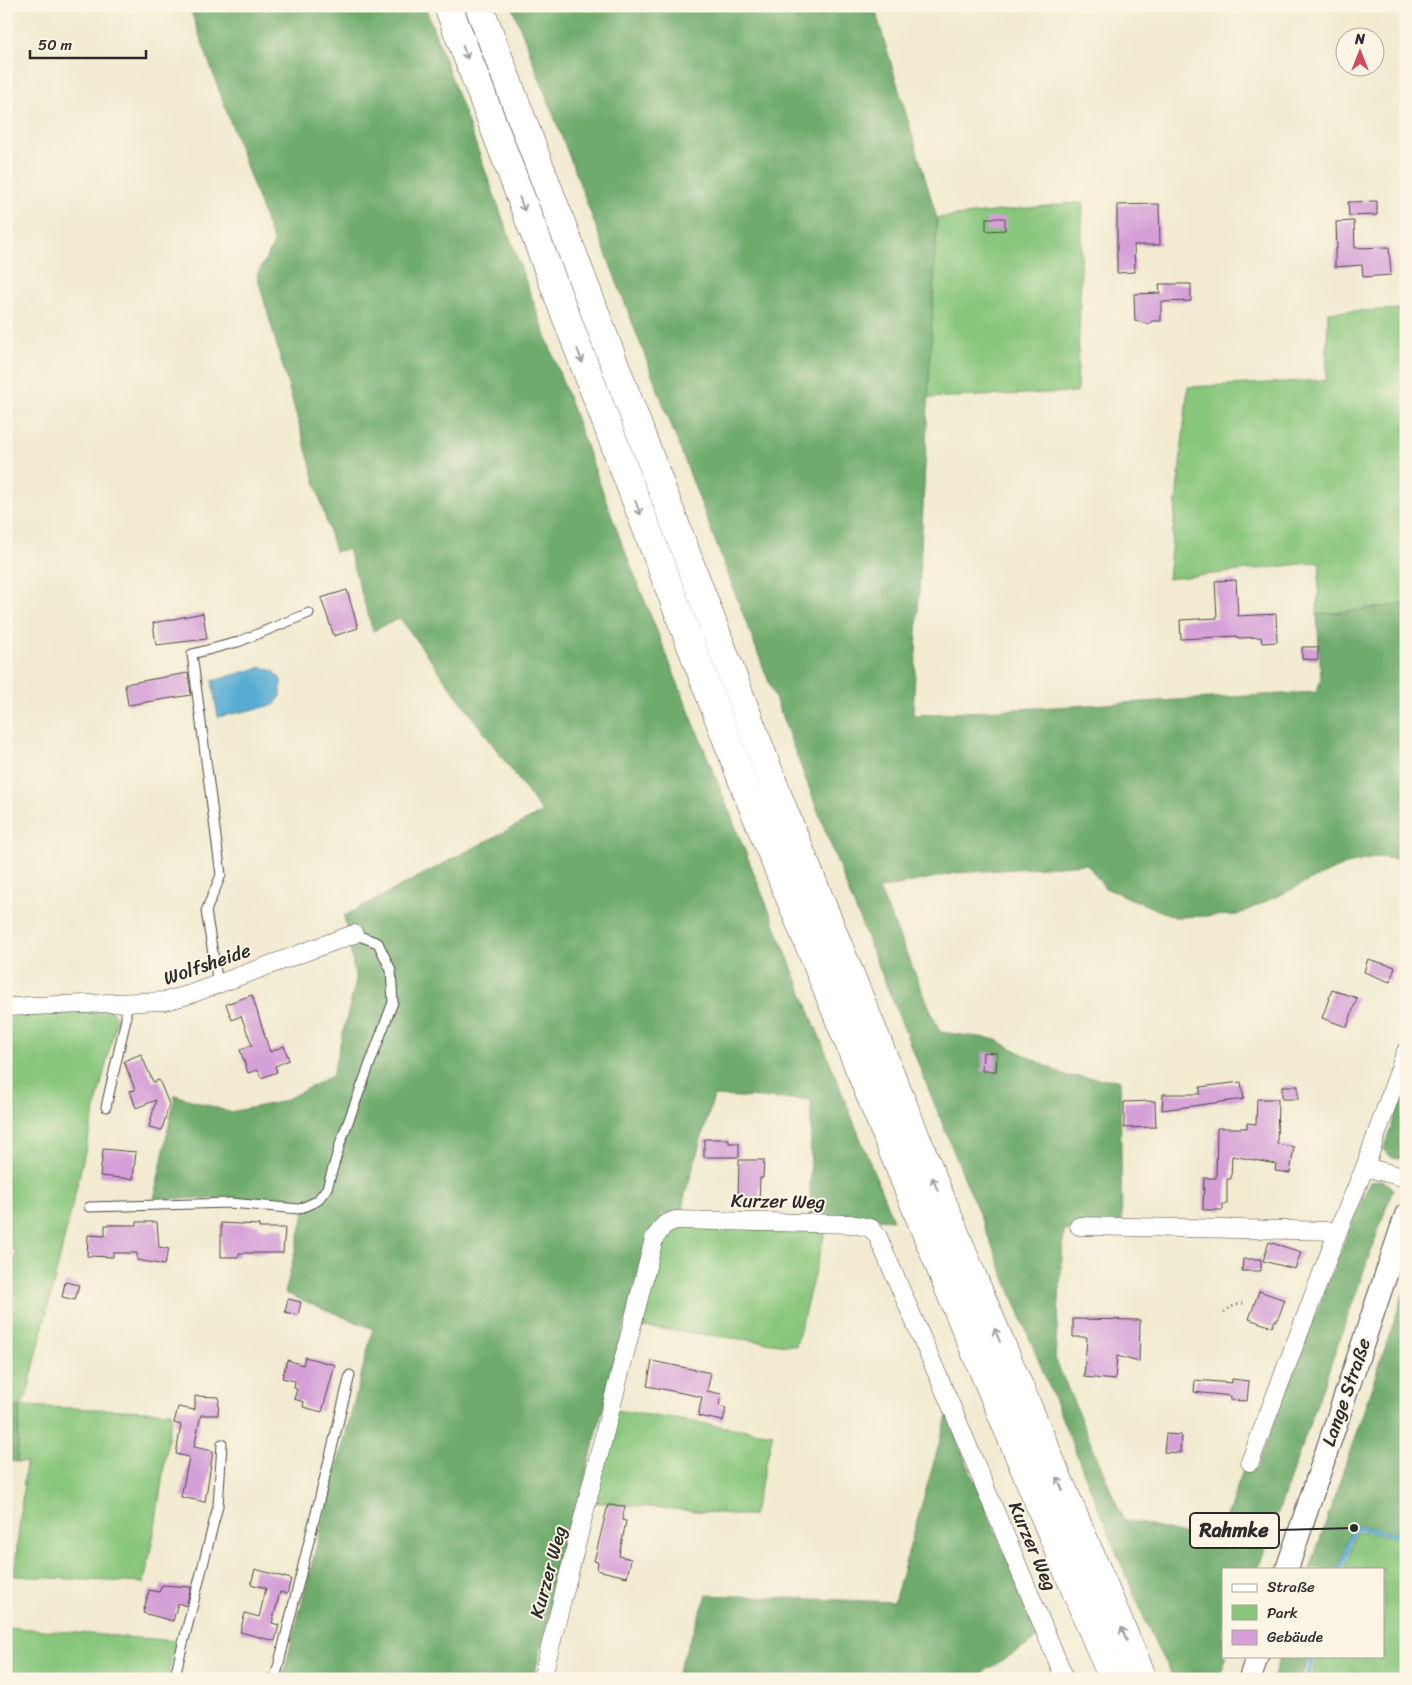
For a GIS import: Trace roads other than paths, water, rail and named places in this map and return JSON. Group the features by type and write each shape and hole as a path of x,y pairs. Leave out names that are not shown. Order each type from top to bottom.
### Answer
{"highway":[{"path":"448,6 746,790 951,1294 1114,1679"},
{"path":"479,6 781,804 976,1285 1143,1679"}],"street":[{"name":"Wolfsheide","path":"6,1007 165,1001 218,984 354,934"},
{"path":"1250,1462 1338,1230 1365,1167 1406,1051"},
{"path":"1365,1167 1406,1178"},
{"name":"Lange Straße","path":"1286,1568 1406,1215"},
{"name":"Kurzer Weg","path":"542,1679 654,1239 664,1225 675,1220 851,1224 871,1228 878,1237 955,1415 1065,1679"},
{"path":"1079,1226 1338,1230"},
{"path":"1250,1679 1256,1658"}],"lane":[{"path":"218,984 206,911 221,875 192,654 238,642 309,613"},
{"path":"89,1208 230,1203 299,1209 317,1201 327,1188 341,1141 393,1002 391,970 378,943 354,934"},
{"path":"106,1107 126,1019 126,1003"},
{"path":"275,1679 350,1375"},
{"path":"174,1679 218,1506 222,1444"}],"water":[{"path":"262,667 274,671 281,680 281,696 274,705 218,717 212,681"}],"waterway":[{"path":"1341,1568 1354,1528 1406,1536"},
{"path":"1306,1679 1312,1658"}],"place":[{"name":"Rahmke","path":"1354,1528"}]}
